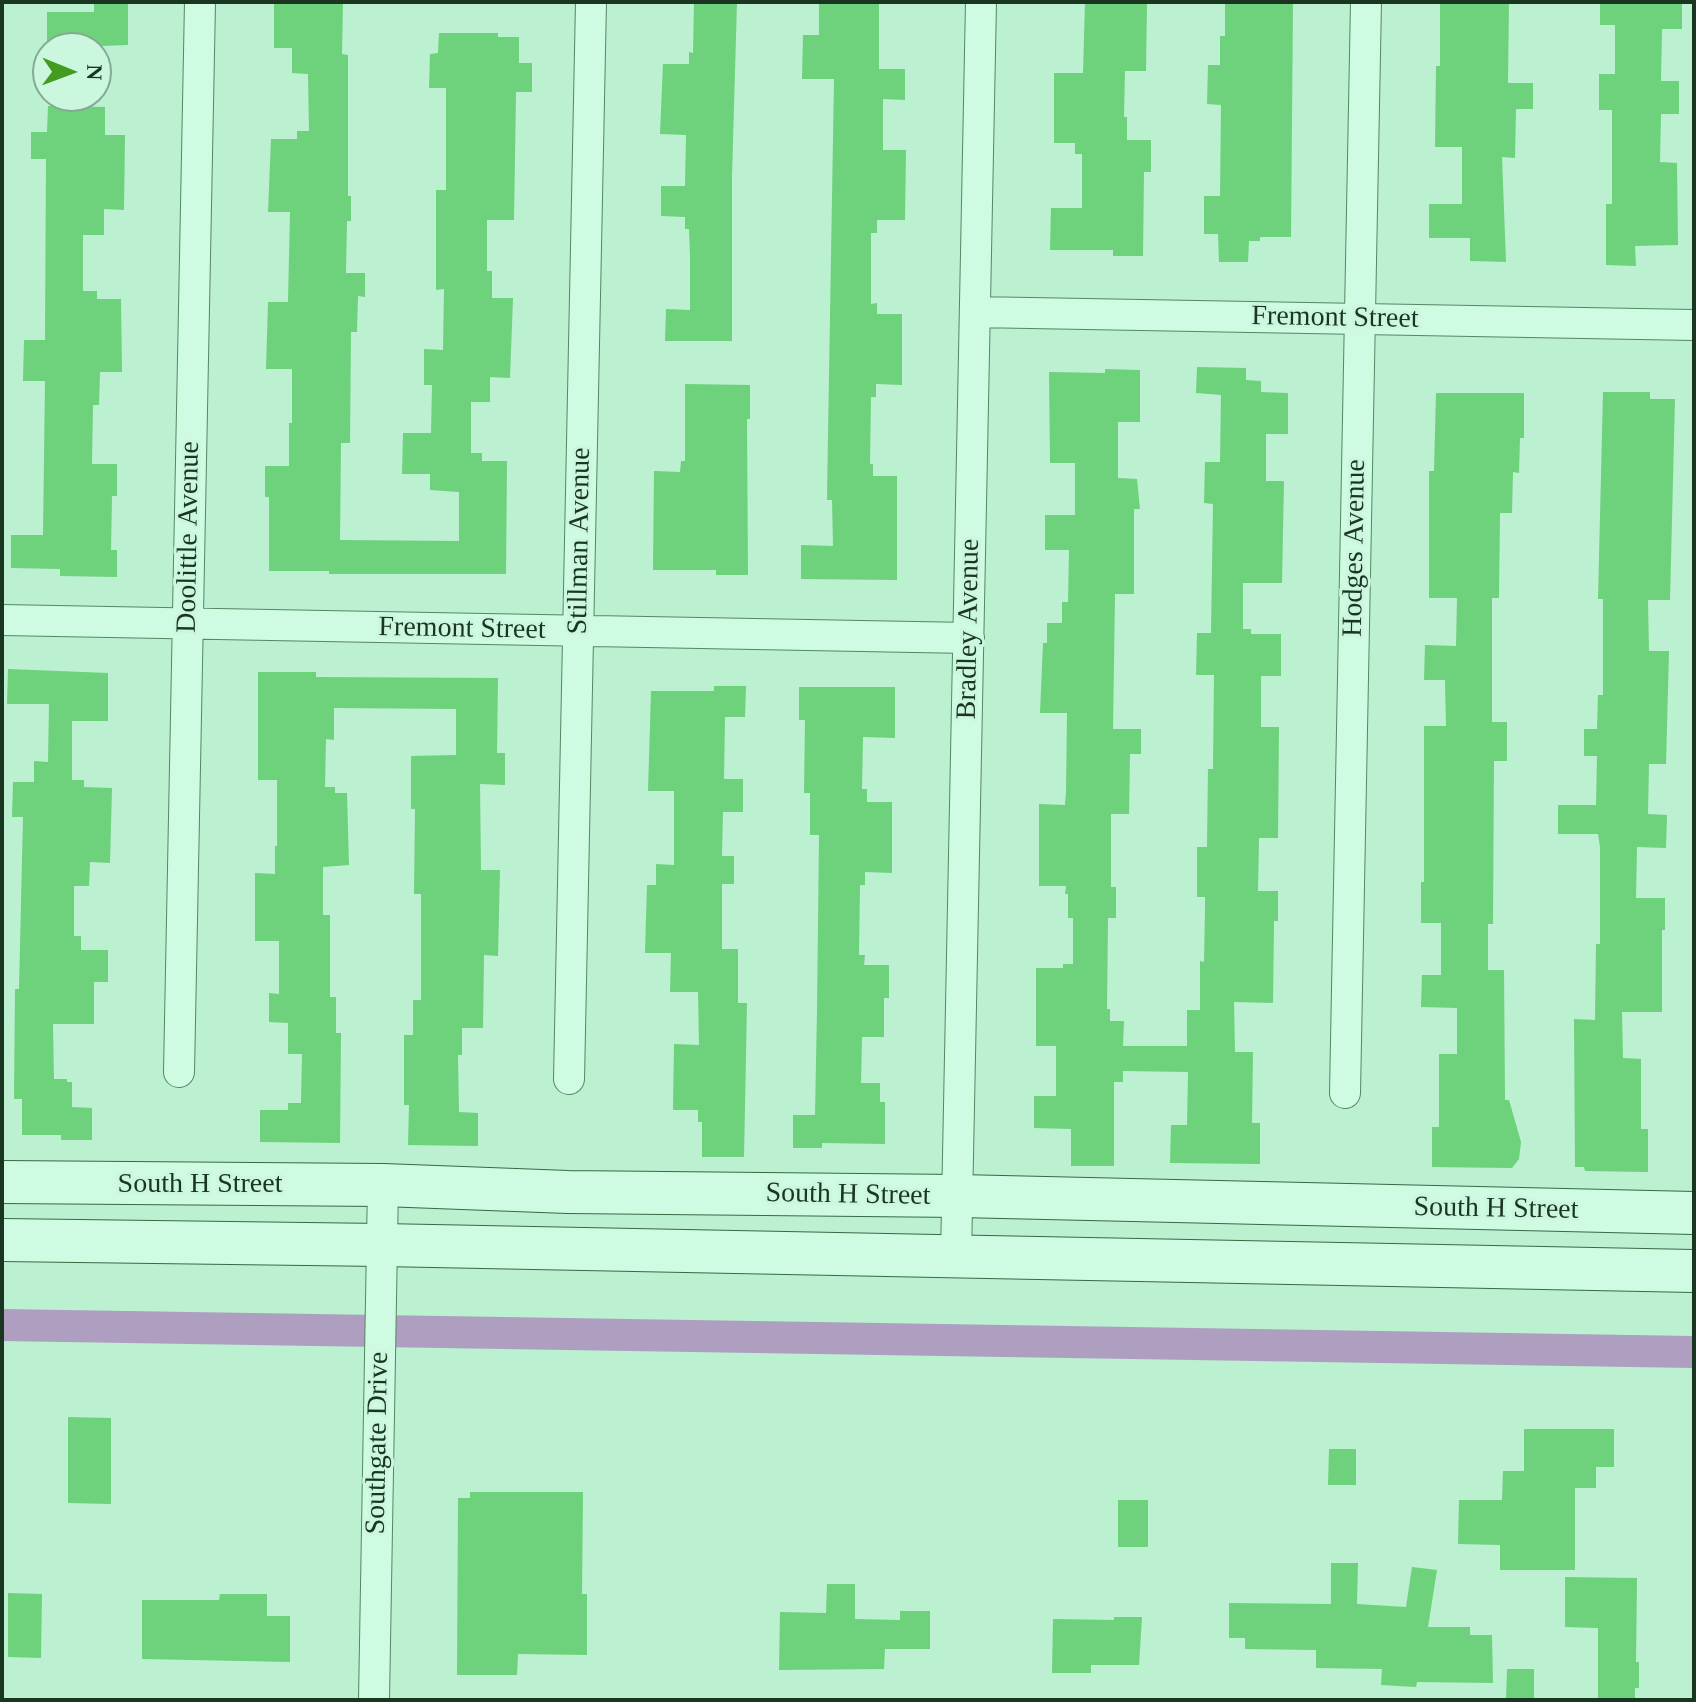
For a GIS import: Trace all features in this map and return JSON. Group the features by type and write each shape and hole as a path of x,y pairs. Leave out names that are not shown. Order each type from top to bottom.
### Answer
{"street":[{"name":"Doolittle Avenue","path":"179,1072 200,2"},
{"name":"Stillman Avenue","path":"569,1079 591,2"},
{"name":"Bradley Avenue","path":"956,1256 981,2"},
{"name":"Hodges Avenue","path":"1345,1093 1366,2"},
{"name":"Fremont Street","path":"975,312 1694,325"},
{"name":"Fremont Street","path":"2,620 969,638"},
{"name":"South H Street","path":"2,1182 383,1185 568,1192 959,1196 1694,1213"},
{"name":"Southgate Drive","path":"374,1700 383,1185"},
{"name":"South H Street","path":"2,1240 1694,1271"}],"building":[{"path":"94,2 128,2 128,45 112,46 112,32 47,32 47,12 94,12"},
{"path":"274,2 343,2 342,54 348,55 348,196 351,196 346,273 365,273 365,297 358,296 357,332 351,332 350,443 341,443 340,540 459,541 459,492 430,490 430,474 402,474 403,433 431,433 432,385 424,385 424,349 443,350 444,289 436,290 436,190 446,190 446,88 429,88 430,54 438,53 439,33 498,33 498,37 519,37 519,63 532,63 532,92 516,92 514,220 487,220 487,271 492,271 492,298 513,298 510,378 490,377 490,402 471,402 471,453 482,453 482,461 507,461 506,574 269,571 269,497 265,497 265,466 289,466 289,423 292,423 292,369 266,369 268,302 288,302 290,212 268,212 271,139 297,139 297,131 309,131 308,74 292,73 292,48 274,48"},
{"path":"694,2 737,2 732,176 732,341 665,341 666,309 690,310 690,256 689,229 685,229 685,217 661,216 661,186 685,186 686,135 660,134 663,64 689,64 689,52 693,53"},
{"path":"819,2 879,2 879,69 905,69 905,100 883,99 883,150 906,150 905,220 877,220 877,233 871,233 871,304 877,303 877,314 902,314 902,385 876,384 876,397 871,397 870,464 873,464 873,476 897,476 897,580 801,579 801,545 833,546 832,500 827,500 834,79 802,79 803,35 819,35"},
{"path":"1085,2 1147,2 1146,71 1125,71 1124,117 1127,117 1127,140 1151,140 1151,172 1144,172 1143,256 1113,256 1113,250 1050,250 1051,208 1082,208 1082,154 1075,154 1075,143 1054,143 1054,73 1083,73"},
{"path":"1225,2 1293,2 1291,237 1260,237 1260,241 1249,241 1248,262 1219,262 1218,234 1204,234 1204,196 1220,196 1221,105 1207,104 1208,65 1220,65 1220,36 1225,36"},
{"path":"1440,2 1509,2 1508,83 1533,83 1533,109 1516,109 1515,158 1502,157 1506,262 1470,261 1470,238 1429,238 1429,204 1462,204 1462,147 1435,147"},
{"path":"1600,2 1682,2 1682,29 1662,29 1661,81 1679,81 1679,114 1661,114 1660,162 1677,163 1678,245 1635,246 1636,266 1606,265 1606,204 1612,204 1612,110 1599,110 1599,74 1615,74 1615,25 1600,25"},
{"path":"48,112 105,112 105,135 125,135 124,210 104,209 104,235 83,235 83,291 97,291 97,299 121,299 122,372 100,372 99,405 93,405 92,464 117,464 117,496 112,496 111,550 117,550 117,577 60,576 60,569 11,568 11,535 43,535 45,381 23,381 24,340 45,340 46,159 31,159 31,132 47,132"},
{"path":"1197,367 1246,368 1246,380 1261,381 1261,392 1288,393 1288,434 1266,434 1266,481 1284,481 1282,583 1243,583 1243,629 1251,629 1251,634 1281,634 1281,676 1261,676 1261,727 1279,727 1278,838 1259,838 1258,891 1278,891 1278,921 1274,921 1273,1003 1234,1002 1235,1052 1253,1052 1252,1123 1260,1123 1260,1164 1170,1163 1171,1125 1187,1125 1188,1072 1123,1071 1123,1082 1114,1082 1114,1166 1071,1166 1071,1129 1034,1128 1034,1096 1056,1096 1056,1046 1036,1046 1036,968 1063,968 1063,964 1073,964 1073,918 1068,918 1066,886 1039,886 1039,804 1065,805 1066,792 1067,713 1040,713 1043,643 1047,643 1047,623 1062,623 1062,602 1068,602 1069,550 1045,550 1045,515 1075,515 1075,463 1050,463 1049,372 1140,370 1140,422 1118,422 1118,478 1137,479 1140,509 1134,509 1134,594 1115,594 1113,729 1141,729 1141,754 1130,754 1129,814 1111,814 1111,887 1116,887 1116,918 1108,918 1107,1009 1110,1009 1110,1021 1124,1021 1123,1046 1187,1046 1187,1010 1200,1010 1200,961 1204,962 1205,897 1197,897 1197,847 1207,847 1208,769 1213,769 1214,675 1196,675 1197,633 1211,633 1213,504 1204,503 1205,462 1220,462 1221,395 1196,393"},
{"path":"685,384 750,385 750,419 747,419 748,575 716,575 716,570 653,570 654,471 680,472 681,461 685,461"},
{"path":"1603,392 1650,392 1650,399 1675,399 1670,600 1648,600 1649,651 1669,651 1666,764 1649,764 1648,814 1667,815 1666,848 1637,847 1636,898 1665,898 1662,1012 1622,1012 1623,1058 1641,1059 1641,1129 1648,1129 1648,1172 1585,1171 1584,1167 1575,1167 1574,1019 1595,1020 1596,944 1600,944 1600,847 1598,834 1558,834 1558,805 1596,805 1597,756 1584,756 1584,729 1597,729 1598,695 1603,695 1603,599 1598,599"},
{"path":"1436,393 1524,393 1524,438 1520,438 1519,473 1513,472 1512,513 1500,513 1499,598 1492,598 1492,722 1507,722 1507,761 1494,761 1493,924 1488,924 1488,970 1504,970 1505,1100 1509,1100 1521,1142 1519,1159 1512,1168 1432,1167 1432,1127 1439,1127 1439,1054 1457,1054 1457,1008 1421,1007 1422,975 1441,975 1441,923 1421,923 1424,726 1446,726 1445,680 1424,680 1425,645 1456,646 1457,598 1429,598 1429,471 1434,471"},
{"path":"8,669 108,673 108,721 72,721 72,780 84,780 84,787 112,788 110,863 90,862 89,886 74,886 74,936 81,936 81,950 108,950 108,982 94,982 94,1024 53,1024 54,1079 72,1082 72,1107 92,1108 92,1140 61,1140 61,1135 22,1135 22,1099 14,1099 15,989 19,989 23,817 12,817 13,782 34,782 34,761 48,762 49,704 7,704"},
{"path":"258,672 316,672 316,677 498,678 497,753 505,753 505,785 480,784 481,870 500,870 498,956 484,955 483,1028 462,1028 462,1055 458,1055 459,1112 478,1113 478,1146 408,1145 409,1105 404,1105 404,1035 413,1035 413,1000 421,1000 421,894 414,894 415,809 411,809 411,756 456,755 456,709 334,708 334,740 326,739 325,787 335,787 335,793 347,793 349,865 323,867 323,915 330,915 330,997 336,997 336,1033 341,1033 340,1143 260,1142 260,1110 288,1110 288,1103 301,1103 302,1054 288,1054 288,1023 269,1022 269,993 279,994 279,941 255,941 255,873 275,874 277,846 277,780 258,780"},
{"path":"714,686 746,686 745,717 725,717 724,779 743,779 743,812 723,812 722,856 734,856 734,884 722,884 722,949 738,949 738,1003 747,1003 744,1157 702,1157 702,1122 698,1122 698,1110 673,1110 674,1044 699,1045 698,992 670,992 671,953 645,953 647,885 656,885 656,864 674,865 674,791 648,791 651,691 714,691"},
{"path":"799,687 895,687 895,738 863,737 862,789 867,789 867,802 892,802 892,873 865,872 865,885 860,885 859,955 865,955 864,965 889,965 889,998 884,998 884,1037 862,1037 861,1083 880,1083 880,1102 885,1102 885,1144 822,1143 822,1148 793,1148 793,1115 815,1115 817,1010 819,835 810,835 810,793 804,793 805,720 799,720"},
{"path":"68,1417 111,1418 111,1504 68,1503"},
{"path":"1524,1429 1614,1429 1614,1467 1596,1467 1596,1488 1575,1488 1575,1570 1500,1570 1500,1545 1458,1544 1459,1500 1502,1500 1503,1471 1524,1471"},
{"path":"1329,1449 1356,1449 1356,1485 1328,1485"},
{"path":"470,1492 583,1492 582,1594 587,1594 587,1655 518,1654 517,1675 457,1675 458,1498 470,1498"},
{"path":"1118,1500 1148,1500 1148,1547 1118,1547"},
{"path":"1331,1563 1358,1563 1357,1604 1406,1607 1412,1567 1437,1570 1428,1627 1470,1627 1470,1635 1492,1635 1493,1683 1417,1682 1416,1687 1381,1685 1382,1669 1316,1668 1316,1650 1245,1649 1245,1638 1229,1638 1229,1603 1331,1604"},
{"path":"1565,1577 1637,1578 1636,1662 1639,1662 1639,1688 1635,1688 1635,1700 1598,1700 1598,1628 1565,1627"},
{"path":"827,1584 855,1584 855,1619 900,1620 900,1611 930,1611 930,1649 885,1649 884,1669 779,1670 780,1612 826,1613"},
{"path":"8,1593 42,1594 41,1658 8,1657"},
{"path":"220,1594 267,1594 267,1616 290,1616 290,1662 142,1659 142,1600 219,1600"},
{"path":"1114,1617 1142,1617 1139,1665 1091,1665 1091,1673 1052,1673 1053,1619 1114,1620"},
{"path":"1507,1669 1534,1669 1534,1700 1506,1700"}],"waterway":[{"path":"2,1325 1694,1352"}]}
